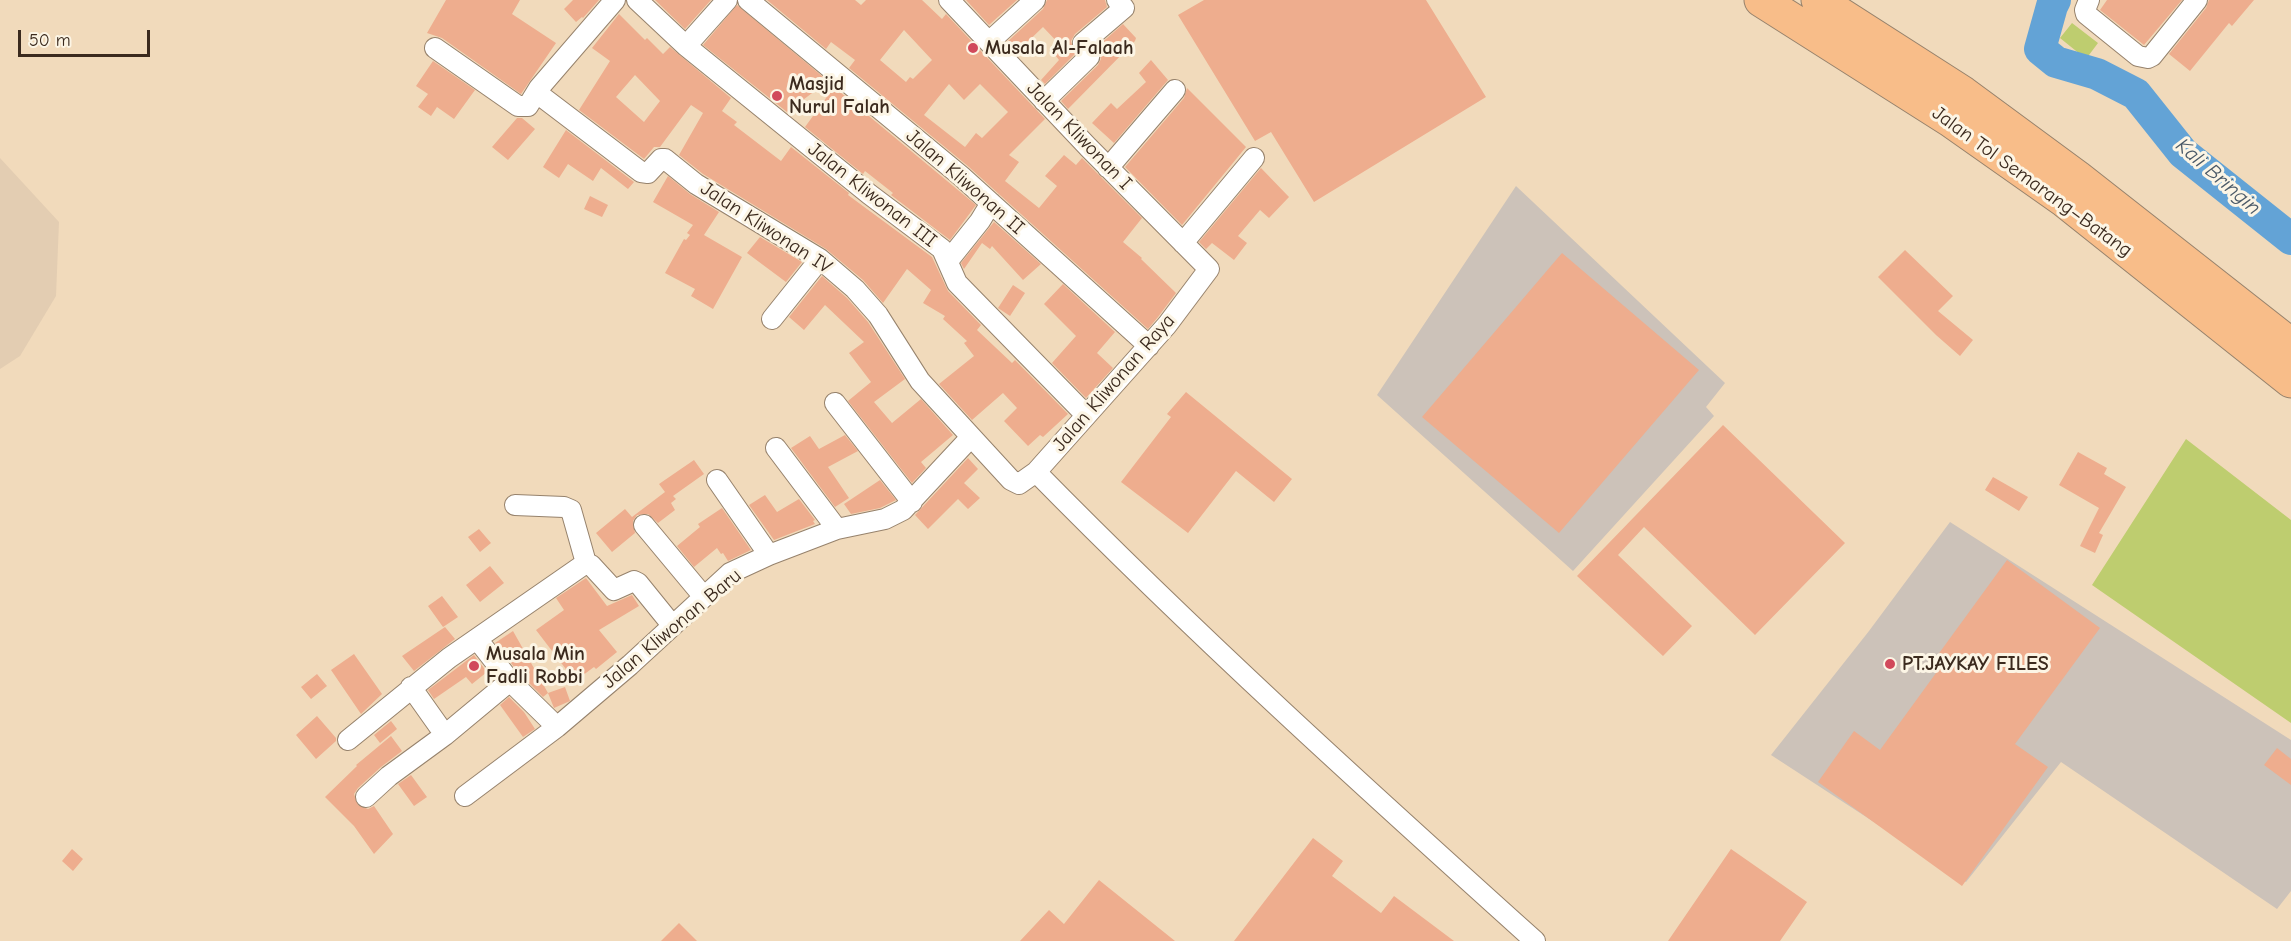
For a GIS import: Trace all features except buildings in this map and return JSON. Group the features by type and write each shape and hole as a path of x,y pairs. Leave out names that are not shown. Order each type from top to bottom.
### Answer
{"highway":[{"name":"Jalan Tol Semarang–Batang","path":"1761,0 1950,120 2065,201 2291,381"},
{"name":"Jalan Tol Semarang–Batang","path":"1818,0 1963,93 2086,184 2291,345"}],"street":[{"path":"435,48 518,106 528,106 615,0"},
{"name":"Jalan Kliwonan III","path":"637,0 686,46 869,194 942,249 957,283 1086,415"},
{"path":"686,46 727,0"},
{"name":"Jalan Kliwonan II","path":"748,0 961,176 1149,346"},
{"name":"Jalan Kliwonan I","path":"949,0 1108,168 1209,270"},
{"path":"989,42 1035,0"},
{"path":"1044,101 1089,57 1083,43 1124,8 1117,0"},
{"path":"2090,0 2085,10 2086,14 2138,56 2148,58 2197,0"},
{"path":"1108,168 1175,90"},
{"name":"Jalan Kliwonan IV","path":"537,93 642,172 648,172 661,159 665,159 696,183 820,259 855,289 878,315 920,381 1011,480 1019,484 1036,472"},
{"path":"1183,243 1254,158"},
{"path":"948,261 980,221 991,203"},
{"path":"772,319 820,259"},
{"name":"Jalan Kliwonan Raya","path":"1036,472 1149,346 1209,270"},
{"path":"835,403 912,502"},
{"name":"Jalan Kliwonan Baru","path":"465,796 557,727 630,665 730,573 769,555 837,529 885,519 912,502 971,437"},
{"path":"776,448 837,529"},
{"path":"1036,472 1115,552 1341,766 1535,941"},
{"path":"717,480 769,555"},
{"path":"516,505 564,507 571,510 586,563 591,565 614,590 634,581 638,583 672,625"},
{"path":"644,525 704,597"},
{"path":"348,740 411,687 586,563"},
{"path":"477,639 510,681 557,727"},
{"path":"366,797 389,776 445,735 510,681"},
{"path":"411,687 445,735"}],"shaded area":[{"path":"0,158 59,222 56,296 20,356 0,369"},
{"path":"1516,186 1725,383 1706,407 1714,416 1573,571 1377,395"},
{"path":"1950,522 2291,740 2291,891 2277,909 2061,762 1966,882 1771,755 1869,631"}],"green space":[{"path":"2072,23 2098,43 2086,59 2060,38"},
{"path":"2186,439 2291,520 2291,723 2092,585"}],"waterway":[{"name":"Kali Bringin","path":"2055,0 2040,49 2056,62 2097,74 2136,94 2183,153 2291,239"}],"place":[{"name":"Musala Al-Falaah","path":"973,48"},
{"name":"Masjid Nurul Falah","path":"777,96"},
{"name":"PT.JAYKAY FILES","path":"1890,664"},
{"name":"Musala Min Fadli Robbi","path":"474,666"}]}
